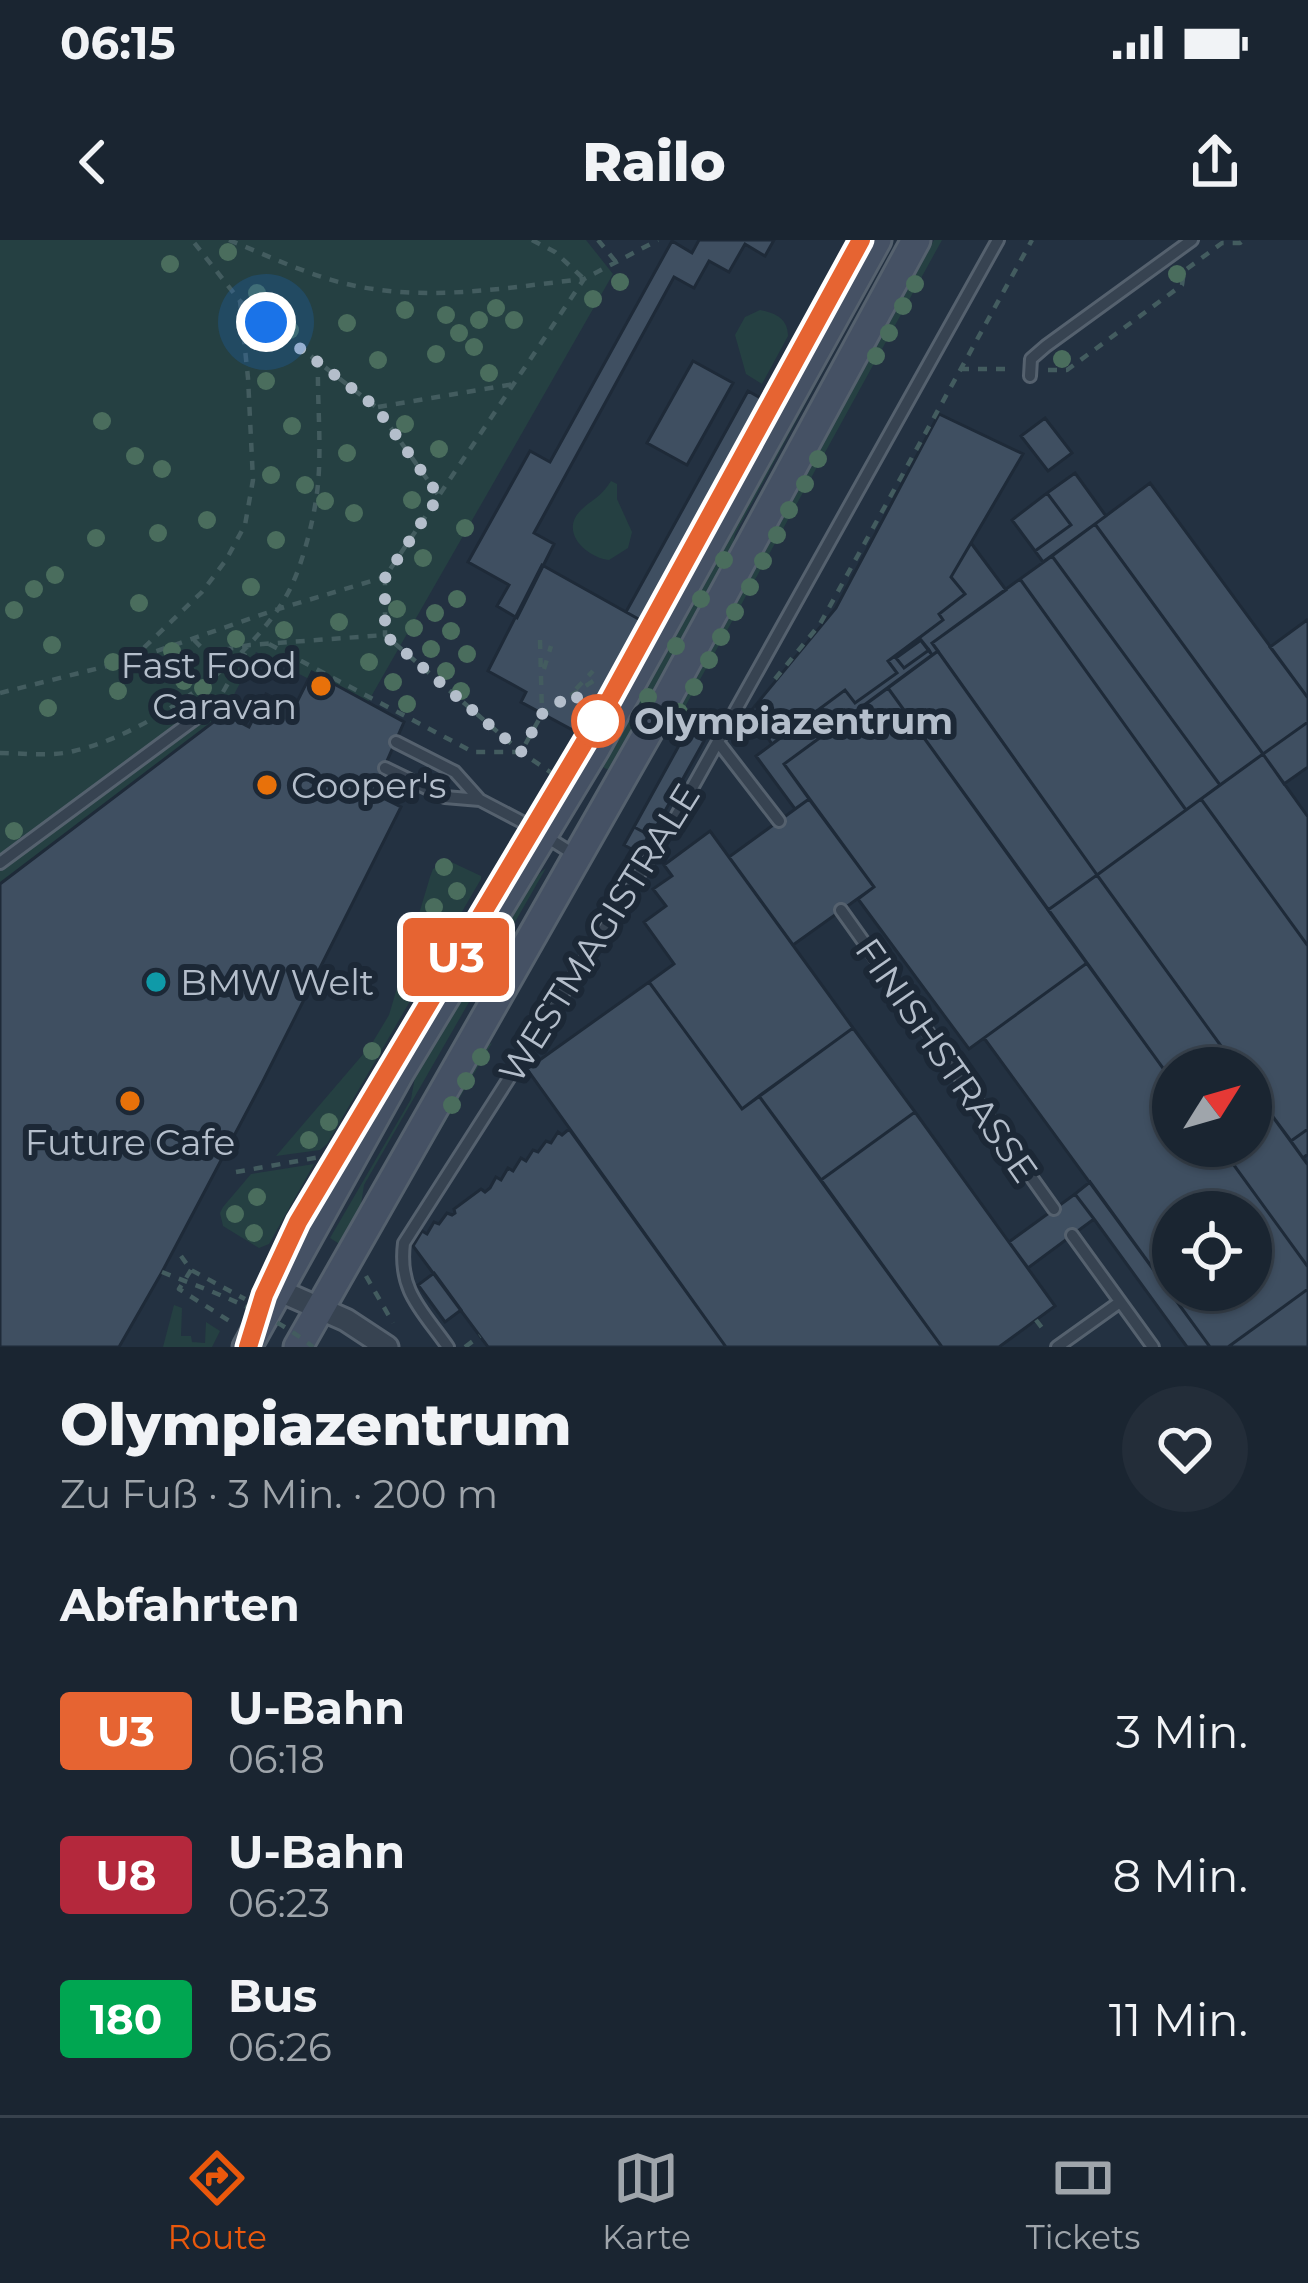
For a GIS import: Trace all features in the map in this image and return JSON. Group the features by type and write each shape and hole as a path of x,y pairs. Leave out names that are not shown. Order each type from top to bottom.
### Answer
{"main road":[{"path":"240,1335 278,1290 400,1072 595,749 877,240"},
{"path":"298,1347 644,741 916,240"}],"street":[{"path":"278,1290 346,1320 387,1347"}],"lane":[{"name":"WESTMAGISTRALE","path":"448,1347 408,1291 401,1268 404,1243 677,815 998,240"},
{"path":"1030,376 1031,358 1192,240"},
{"path":"857,275 888,290"},
{"path":"0,863 215,704"},
{"path":"396,742 455,772 480,800 578,857"},
{"path":"718,742 779,821"},
{"path":"385,768 445,797 480,800"},
{"name":"FINISHSTRASSE","path":"842,910 1054,1209"},
{"path":"1072,1235 1153,1347"},
{"path":"1057,1347 1120,1302"}],"path":[{"path":"192,240 240,301 376,407 439,496"},
{"path":"229,240 360,287 448,294 584,279 658,240"},
{"path":"532,240 556,252 584,279"},
{"path":"598,240 616,262"},
{"path":"774,680 820,624 1032,240"},
{"path":"1067,370 1182,285 1184,272 1222,243 1244,240"},
{"path":"385,635 385,578 584,279"},
{"path":"131,660 202,592 244,525 254,480 240,301"},
{"path":"215,704 290,588 316,501 318,362"},
{"path":"376,407 514,384"},
{"path":"0,693 131,660 385,578"},
{"path":"193,638 207,653 250,645 385,635 521,752 559,777"},
{"path":"540,640 542,714"},
{"path":"268,644 473,752 521,752"},
{"path":"0,753 71,752 127,732 176,705 250,645"},
{"path":"542,677 551,646"},
{"path":"573,693 593,671"},
{"path":"521,752 542,714 602,676"},
{"path":"236,1172 332,1155"},
{"path":"181,1256 191,1270 245,1298"},
{"path":"191,1270 179,1289 240,1335"},
{"path":"162,1271 256,1310 314,1347"},
{"path":"465,1347 479,1336"}],"green space":[{"path":"0,240 586,240 613,274 368,702 313,672 309,679 256,652 224,714 0,884"},
{"path":"934,240 942,240 675,725 668,721"},
{"path":"760,310 780,317 788,336 762,384 746,374 735,335 745,317"},
{"path":"846,318 850,321 735,534 728,569 614,773 599,765"},
{"path":"611,481 617,484 617,499 632,532 628,548 609,560 584,549 573,527 581,510"},
{"path":"447,860 481,879 327,1144 320,1150 276,1156 371,1045 389,1015 430,877"},
{"path":"546,868 364,1185 360,1211 341,1245 330,1238 411,1099 416,1072 532,880"},
{"path":"492,1043 364,1259 360,1256 482,1048"},
{"path":"314,1164 269,1244 259,1248 223,1226 223,1207 251,1174"},
{"path":"174,1305 182,1308 181,1336 205,1343 206,1322 220,1331 212,1347 163,1347"}],"building":[{"path":"699,240 774,240 765,256 745,244 729,272 709,261 694,288 674,277 534,533 554,544 517,618 497,606 509,585 468,562 530,451 550,462 672,241 692,253"},
{"path":"693,361 733,383 687,465 647,443"},
{"path":"748,391 764,400 642,621 626,612"},
{"path":"939,414 1023,454 951,577 965,594 939,614 943,620 888,661 897,673 855,703 845,690 772,744 750,712 836,608"},
{"path":"1045,418 1072,453 1048,471 1021,436"},
{"path":"1075,473 1106,516 1043,562 1035,551 1071,525 1047,493"},
{"path":"1150,483 1308,698 1308,722 1263,754 1095,524"},
{"path":"1047,493 1071,525 1035,551 1012,520"},
{"path":"1095,524 1263,754 1220,785 1052,556"},
{"path":"971,543 1006,590 932,643 938,651 932,655 919,638 965,594 951,577"},
{"path":"1052,556 1220,785 1186,810 1020,579"},
{"path":"542,565 642,621 580,734 521,702 526,692 488,671"},
{"path":"1020,579 1186,810 1097,875 932,643"},
{"path":"1308,621 1308,698 1270,647"},
{"path":"919,638 896,658 904,668 929,650 932,655 784,764 809,799 795,809 756,756 845,690 855,703 897,673 888,661"},
{"path":"921,640 929,650 904,668 896,658"},
{"path":"938,651 1097,875 1048,910 888,688"},
{"name":"BMW Welt","path":"312,672 404,722 373,793 401,807 263,1081 119,1347 0,1347 0,884 224,714 249,727 266,694 294,708"},
{"path":"888,688 1087,963 969,1049 858,899 874,887 784,764"},
{"path":"1308,722 1308,767 1284,784 1263,754"},
{"path":"687,731 704,741 651,836 634,827"},
{"path":"1263,754 1308,817 1308,946 1201,799"},
{"path":"809,799 874,887 793,945 729,857"},
{"path":"1201,799 1308,946 1308,1129 1291,1141 1272,1115 1272,1047 1222,1047 1097,875"},
{"path":"634,827 649,835 639,853 624,845"},
{"path":"710,831 853,1028 742,1109 649,982 674,964 644,922 666,906 653,889 672,876 664,865"},
{"path":"1097,875 1222,1047 1152,1047 1152,1053 1048,910"},
{"path":"1087,963 1152,1053 1152,1167 1235,1167 1253,1191 1152,1191 1152,1268 984,1038"},
{"path":"649,982 742,1109 759,1096 942,1347 726,1347 527,1069"},
{"path":"853,1028 915,1112 821,1180 759,1096"},
{"path":"915,1112 1055,1306 999,1347 942,1347 821,1180"},
{"path":"1272,1116 1308,1165 1308,1267 1272,1218 1272,1191 1253,1191 1235,1167 1272,1167"},
{"path":"569,1129 726,1347 488,1347 413,1246 434,1222 439,1224 447,1213 455,1213 454,1209 481,1189 490,1188 496,1177 501,1180 508,1168 513,1171 521,1158 526,1161 533,1150 538,1152 558,1132 562,1135"},
{"path":"1308,1129 1308,1154 1303,1158 1291,1141"},
{"path":"1090,1182 1152,1267 1152,1299 1075,1194"},
{"path":"1075,1194 1094,1219 1028,1268 1009,1242"},
{"path":"1272,1218 1308,1267 1308,1289 1228,1347 1210,1347 1184,1311 1272,1311"},
{"path":"434,1273 461,1310 445,1322 418,1285"},
{"path":"1308,1289 1308,1347 1228,1347"},
{"path":"1161,1311 1184,1311 1210,1347 1187,1347"}],"metro line":[{"name":"U3","path":"248,1347 264,1295 298,1222 606,706 861,240"}],"place":[{"name":"Fast Food Caravan","path":"321,686"},
{"name":"Olympiazentrum","path":"598,721"},
{"name":"Cooper's","path":"267,785"},
{"name":"BMW Welt","path":"156,982"},
{"name":"Future Cafe","path":"130,1101"}],"route":[{"path":"266,322 376,407 439,496 385,578 385,635 521,752 542,714 573,693 598,721"}]}
